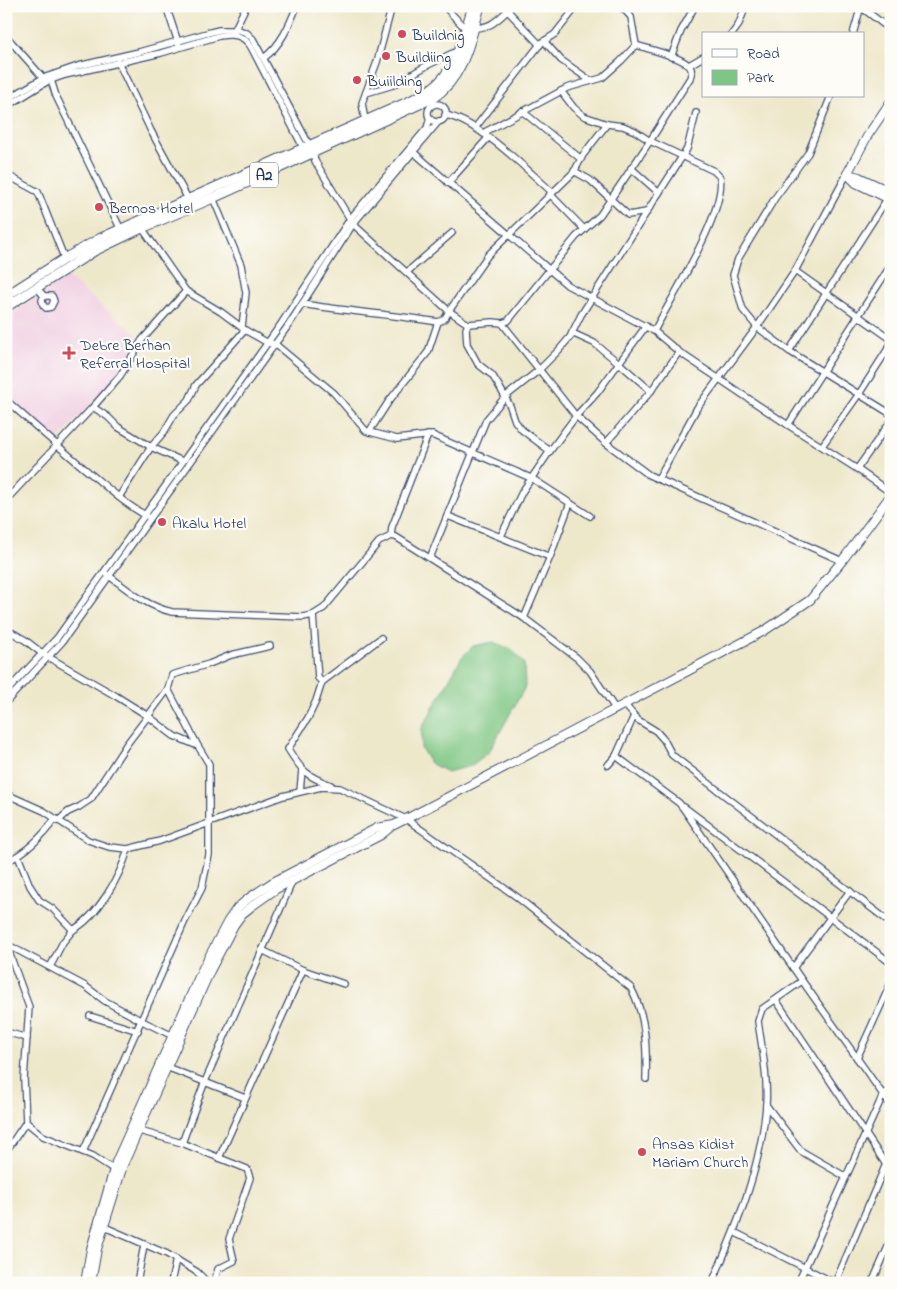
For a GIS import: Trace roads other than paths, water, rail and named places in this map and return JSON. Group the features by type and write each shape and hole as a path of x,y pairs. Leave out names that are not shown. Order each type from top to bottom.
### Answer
{"highway":[{"name":"A2","path":"470,28 473,6"},
{"name":"A2","path":"123,233 142,228 213,198 421,100 434,92 463,51 470,28 480,6"},
{"name":"A2","path":"6,296 188,199 310,153 365,121 421,100"},
{"name":"A2","path":"6,307 36,287 66,263"}],"main road":[{"path":"890,197 859,177 847,174 868,135 891,101"},
{"path":"85,1283 117,1172 135,1129 176,1038 234,925 242,914 291,877 381,835 394,824 625,706 764,631 798,610 810,600 891,494"},
{"path":"91,1283 101,1225"}],"street":[{"path":"166,6 178,44"},
{"path":"233,32 246,6"},
{"path":"264,58 273,52 280,42 297,6"},
{"path":"365,121 362,103 377,62 392,6"},
{"path":"444,6 470,28 494,24 510,8 542,43 561,60 591,81"},
{"path":"475,128 542,43 555,34 578,6"},
{"path":"621,6 631,17 636,45"},
{"path":"671,57 681,32 695,6"},
{"path":"734,32 746,6"},
{"path":"854,32 861,7 891,30"},
{"path":"6,100 47,80 178,44 220,30 247,33 253,39 264,58 310,153"},
{"path":"233,32 246,39 310,153 352,221 449,311 468,324 493,322 502,324 576,416 606,443 649,475 842,560"},
{"path":"6,36 47,80 123,233"},
{"path":"502,324 508,321 584,229 600,214 690,78 692,70 689,65 636,45"},
{"path":"483,133 561,91 602,78 636,45"},
{"path":"366,93 393,85 428,65 463,51"},
{"path":"689,65 702,58"},
{"path":"118,60 158,145 188,199"},
{"path":"6,107 47,80"},
{"path":"561,91 574,108 584,116 635,131 650,141 714,171 720,177 720,191 705,239 654,331"},
{"path":"434,92 445,110 445,115"},
{"path":"830,98 808,153 775,198 738,259 733,275 743,310 757,327 789,351 891,414"},
{"path":"412,151 427,128 430,118 421,100"},
{"path":"428,111 433,105 442,105"},
{"path":"522,111 581,158"},
{"path":"430,558 486,420 505,397 539,370 559,350 572,333 592,297 687,150 696,113"},
{"path":"445,115 464,121 483,133 551,193 584,229"},
{"path":"107,574 182,461 268,343 352,221 445,115"},
{"path":"430,118 434,121 439,121"},
{"path":"302,304 438,322 446,318 488,255 574,170 607,124"},
{"path":"448,183 488,138"},
{"path":"412,151 567,285 654,331 679,352 857,469 891,494"},
{"path":"631,168 659,193"},
{"path":"574,170 611,197 628,215 647,212"},
{"path":"658,479 696,408 757,327 795,271 847,174"},
{"path":"7,175 38,192 66,263"},
{"path":"789,351 890,197"},
{"path":"118,497 174,415 188,400 202,378 243,329 246,293 241,265 213,198"},
{"path":"6,702 46,655 57,638 151,518 275,344 302,304 352,221"},
{"path":"142,228 186,291 221,312 243,329 268,343 275,344 334,393 366,431 397,439 432,435 533,479 590,516"},
{"path":"407,272 452,234"},
{"path":"788,425 891,265"},
{"path":"795,271 891,339"},
{"path":"36,287 44,296"},
{"path":"6,500 120,376 142,340 186,291"},
{"path":"369,432 389,401 428,352 438,322"},
{"path":"468,324 466,329 467,344 478,364 492,375 505,397 515,421 522,430 550,451"},
{"path":"501,536 522,492 533,479 550,451 576,416 597,393 646,326"},
{"path":"572,333 594,344 619,362 651,391"},
{"path":"822,446 859,394 891,344"},
{"path":"606,443 651,391 679,352"},
{"path":"6,400 118,497 151,518"},
{"path":"93,407 108,417 118,428 151,447 182,461"},
{"path":"857,469 891,421"},
{"path":"391,536 392,526 428,435"},
{"path":"524,618 570,503"},
{"path":"448,516 550,557"},
{"path":"107,574 143,601 157,608 172,612 292,617 313,615 324,608 380,542 391,536 396,537 524,618 577,658 590,671 616,710"},
{"path":"313,615 318,678 322,682"},
{"path":"6,630 148,716 174,736 198,746"},
{"path":"381,638 322,682 308,718 288,749 300,769 320,781 340,788 406,819 517,897 631,988 643,1019 647,1058 646,1079"},
{"path":"6,862 18,856 43,836 56,820 91,799 126,744 168,689 172,675 209,664 231,654 270,646"},
{"path":"6,692 46,655"},
{"path":"83,1152 185,921 202,888 209,855 210,764 198,746 168,689"},
{"path":"625,706 634,716 656,731 664,740 672,755 891,922"},
{"path":"608,765 616,756 634,716"},
{"path":"616,756 891,963"},
{"path":"300,791 302,770"},
{"path":"6,794 44,811 88,840 109,847 128,849 160,842 300,791 321,787 340,788"},
{"path":"678,802 891,1106"},
{"path":"50,967 63,942 73,930 84,924 98,907 124,864 128,849"},
{"path":"18,856 30,886 39,900 53,909 73,930"},
{"path":"182,1143 291,877"},
{"path":"793,968 850,891"},
{"path":"6,944 85,986 106,1001 142,1021 176,1038"},
{"path":"6,944 29,1007 24,1079 26,1122 7,1150 6,1156"},
{"path":"262,950 303,970 344,984"},
{"path":"219,1158 303,970"},
{"path":"712,1283 745,1202 757,1158 766,1105 766,1084 758,1021 762,1009 802,981"},
{"path":"857,1058 891,983"},
{"path":"776,1000 891,1172"},
{"path":"90,1016 138,1031"},
{"path":"6,1032 27,1038"},
{"path":"163,1066 246,1098"},
{"path":"798,1283 883,1094 891,1089"},
{"path":"766,1105 801,1150 846,1177"},
{"path":"26,1122 43,1136 83,1152 117,1172"},
{"path":"135,1129 182,1143 247,1169 250,1178 228,1239 234,1261 218,1269 214,1283"},
{"path":"734,1232 835,1283 886,1164"},
{"path":"101,1225 167,1254 196,1272 208,1283"},
{"path":"872,1283 891,1240"},
{"path":"137,1283 144,1245"},
{"path":"172,1283 176,1260"}],"place":[{"name":"Buildnig","path":"402,34"},
{"name":"Buildiing","path":"386,56"},
{"name":"Buiilding","path":"357,80"},
{"name":"Bernos Hotel","path":"99,207"},
{"name":"Debre Berhan Referral Hospital","path":"69,353"},
{"name":"Akalu Hotel","path":"162,522"},
{"name":"Ansas Kidist Mariam Church","path":"642,1152"}]}
